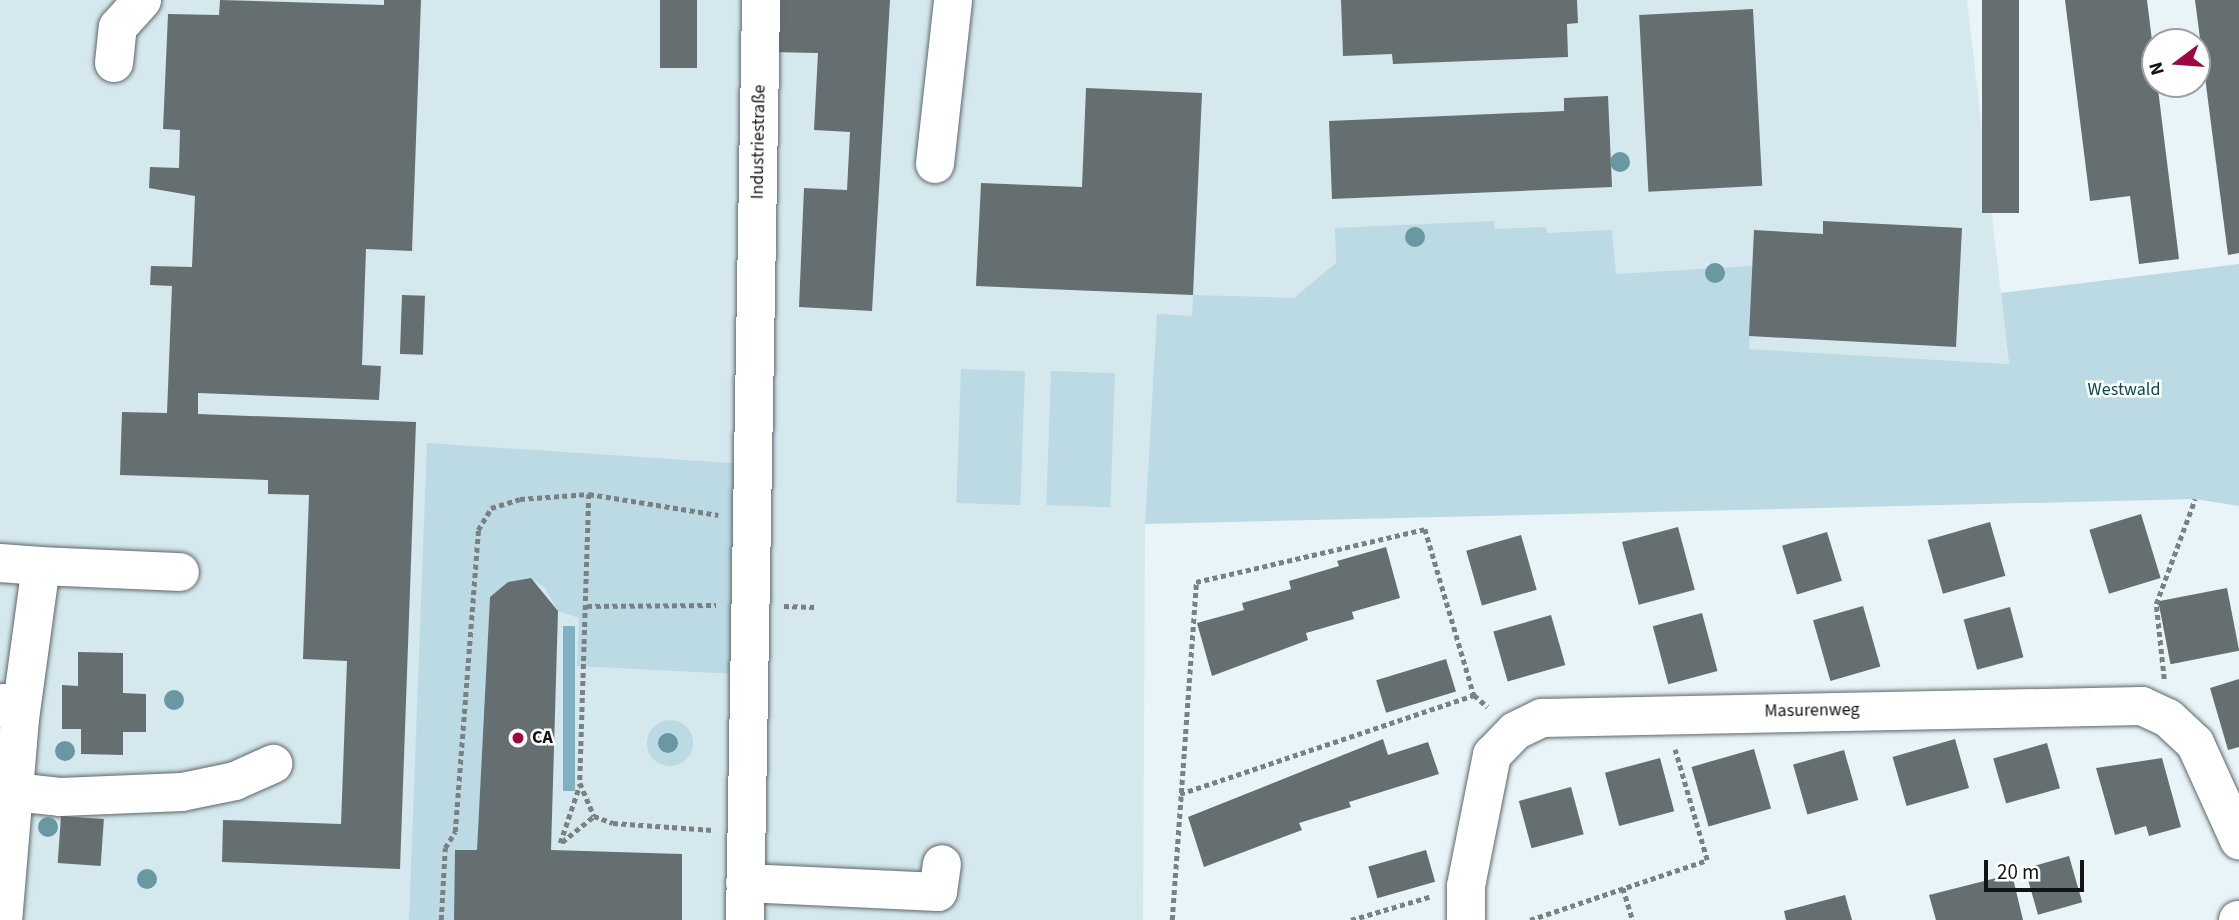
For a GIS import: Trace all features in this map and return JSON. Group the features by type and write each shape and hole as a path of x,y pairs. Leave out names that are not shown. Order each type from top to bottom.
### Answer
{"street":[{"path":"114,63 118,27 142,0"},
{"name":"Industriestraße","path":"745,902 745,832 755,604 756,284 761,0"},
{"path":"935,164 953,0"},
{"path":"0,563 180,572"},
{"path":"3,920 14,792 10,710 41,566"},
{"name":"Masurenweg","path":"1466,903 1492,755 1515,731 1542,718 2142,706 2168,718 2194,743 2239,840"},
{"path":"14,792 60,797 182,792 235,781 273,764"},
{"path":"745,902 938,892 942,864"}],"path":[{"path":"441,920 445,848 455,832 478,530 491,508 589,494 754,521"},
{"path":"589,494 580,783 560,843 594,816"},
{"path":"2168,718 2156,604 2195,499"},
{"path":"1172,920 1196,582 1425,529 1474,695 1515,731"},
{"path":"587,607 755,604"},
{"path":"1180,794 1474,695"},
{"path":"1531,920 1707,860 1665,714"},
{"path":"580,783 594,816 613,823 745,832"},
{"path":"1623,888 1633,920"},
{"path":"1351,920 1466,903"}],"shaded area":[{"path":"0,0 1967,0 2009,364 1158,315 1145,524 1143,920 0,920"},
{"path":"563,626 575,626 575,791 563,791"}],"green space":[{"name":"Westwald","path":"1494,221 1495,229 1546,227 1547,233 1612,230 1616,274 1753,266 1749,349 2009,364 2001,293 2239,264 2239,506 2195,499 1145,524 1157,314 1192,316 1193,295 1294,298 1336,263 1335,228"},
{"path":"961,369 1025,371 1020,505 956,503"},
{"path":"1051,371 1115,373 1110,507 1046,505"},
{"path":"427,443 745,464 735,674 577,666 579,618 558,611 545,588 530,578 508,582 490,597 477,850 455,850 454,920 409,920"},
{"path":"670,720 686,727 693,743 686,759 670,766 654,759 647,743 654,727"}],"building":[{"path":"220,0 384,5 384,0 421,0 412,251 366,249 362,365 381,366 379,400 198,393 198,414 416,422 400,869 222,862 223,820 341,824 347,661 303,659 309,495 268,494 268,480 120,475 122,412 167,413 172,286 150,285 151,266 192,267 195,196 149,188 150,167 179,168 180,130 163,129 168,14 219,15"},
{"path":"660,0 697,0 697,68 660,68"},
{"path":"773,0 890,0 872,311 799,307 804,188 847,190 850,132 814,130 818,53 771,52"},
{"path":"1341,0 1577,0 1578,23 1567,24 1568,57 1393,64 1392,54 1343,56"},
{"path":"1982,0 2019,0 2019,213 1982,213"},
{"path":"2065,0 2147,0 2150,28 2141,28 2141,98 2159,98 2179,259 2139,264 2130,196 2090,201"},
{"path":"2195,0 2239,0 2239,253 2228,255 2208,98 2211,98 2211,28 2199,28"},
{"path":"1753,9 1762,186 1648,192 1639,15"},
{"path":"1086,88 1202,93 1193,295 976,286 981,183 1082,187"},
{"path":"1608,96 1612,187 1332,199 1329,121 1564,111 1564,98"},
{"path":"1823,221 1962,228 1956,347 1749,336 1754,230 1823,234"},
{"path":"402,295 425,296 423,355 400,354"},
{"path":"2141,514 2161,578 2109,594 2089,530"},
{"path":"1990,522 2005,576 1943,594 1928,540"},
{"path":"1678,527 1695,590 1639,605 1622,542"},
{"path":"1827,532 1842,581 1797,595 1782,546"},
{"path":"1521,535 1537,590 1482,606 1466,551"},
{"path":"1386,547 1400,598 1352,612 1354,619 1306,633 1308,640 1212,676 1197,623 1244,610 1242,603 1291,589 1289,581 1339,566 1337,561"},
{"name":"CA","path":"531,578 558,611 551,850 682,854 682,920 454,920 455,850 477,850 490,597 508,582"},
{"path":"2227,588 2239,651 2170,664 2158,601"},
{"path":"1863,606 1880,667 1830,681 1813,620"},
{"path":"2010,607 2023,657 1977,670 1964,619"},
{"path":"1702,613 1718,671 1668,684 1653,626"},
{"path":"1551,615 1565,665 1508,682 1493,632"},
{"path":"78,652 123,653 123,693 146,694 146,732 123,732 123,755 81,754 81,729 62,729 62,685 78,686"},
{"path":"1446,659 1456,692 1386,713 1376,680"},
{"path":"2239,679 2239,747 2228,750 2210,688"},
{"path":"1383,739 1388,755 1428,742 1439,774 1349,802 1351,807 1299,823 1302,830 1204,867 1188,817"},
{"path":"1955,739 1969,788 1907,806 1893,757"},
{"path":"2047,743 2060,788 2006,804 1993,758"},
{"path":"1754,749 1771,809 1709,827 1692,767"},
{"path":"1844,750 1858,800 1807,815 1793,765"},
{"path":"1660,758 1674,811 1619,826 1605,773"},
{"path":"2162,758 2181,827 2149,836 2146,826 2115,835 2096,768"},
{"path":"1571,787 1584,834 1532,848 1519,801"},
{"path":"61,816 104,819 101,866 58,863"},
{"path":"1426,850 1435,882 1377,898 1368,867"},
{"path":"2069,856 2082,902 2038,915 2025,869"},
{"path":"2012,874 2023,920 1936,920 1929,895"},
{"path":"1845,895 1852,920 1786,920 1784,911"}],"place":[{"name":"CA","path":"518,738"}]}
